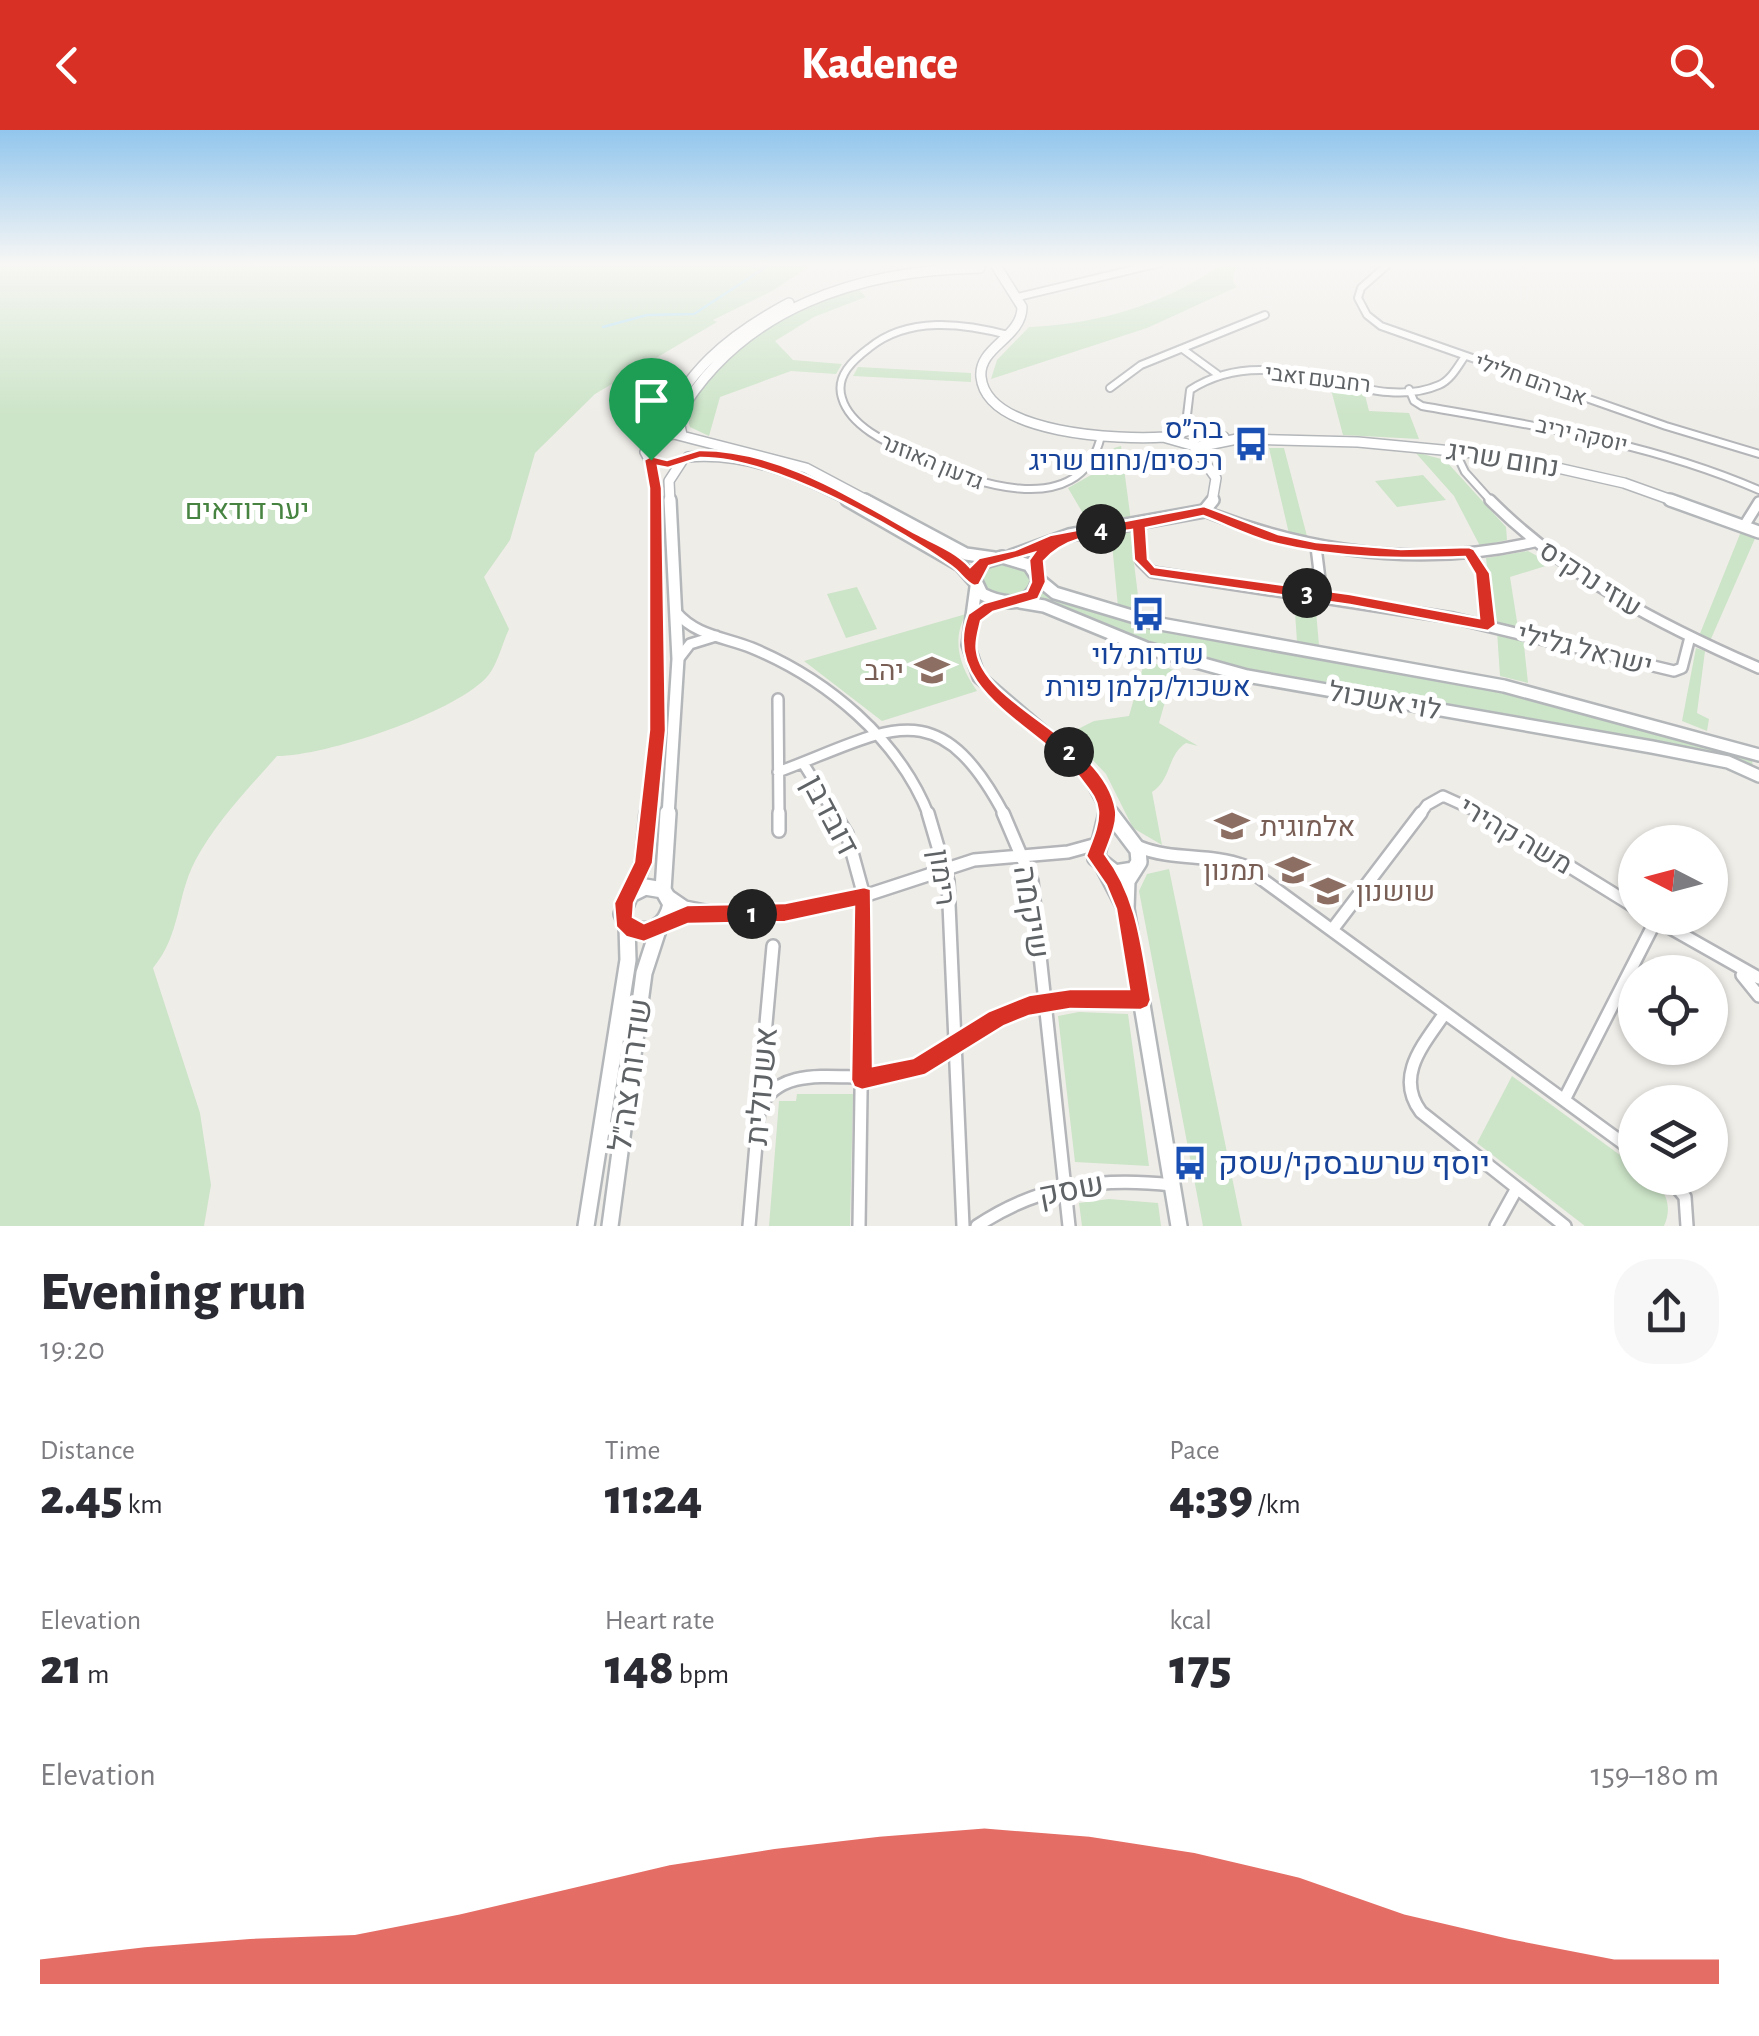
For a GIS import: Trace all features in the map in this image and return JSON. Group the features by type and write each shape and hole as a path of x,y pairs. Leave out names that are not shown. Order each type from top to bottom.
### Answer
{"street":[{"path":"770,314 710,353 686,380 668,407 657,437 646,447 656,488 658,730 643,863 622,910 627,926 644,932 687,914 785,912 864,896 946,866 1023,853 1068,852 1112,835 1163,856 1238,863 1618,1140"},
{"path":"661,926 671,912 666,892 678,663 670,481 694,448 678,416 698,382 730,349 785,314"},
{"path":"1020,314 982,370 982,384 989,397 1032,423 1101,436 1206,438"},
{"name":"אברהם חלילי","path":"1366,314 1392,331 1759,454"},
{"path":"1110,388 1133,369 1265,315"},
{"name":"גדעון האוזנר","path":"1008,336 948,325 912,328 882,338 864,350 847,370 841,385 844,407 858,426 886,443 971,481 994,487 1038,488 1074,477 1096,459 1101,436"},
{"path":"1184,350 1218,374 1190,390 1186,407 1187,439 1209,463"},
{"name":"רחבעם זאבי","path":"1218,374 1268,370 1409,389 1444,382 1465,356"},
{"name":"יוסקה יריב","path":"1409,389 1414,401 1422,406 1510,418 1603,438 1713,470 1759,490"},
{"path":"1126,909 1128,881 1138,853 1080,762 1006,704 979,677 968,652 976,601 974,582 978,567 998,557 1081,532 1204,511 1218,491 1206,438 1188,417"},
{"path":"657,437 685,436 806,468 966,554 1021,560 1037,574"},
{"path":"1187,439 1206,438"},
{"name":"נחום שריג","path":"1206,438 1454,449 1593,475 1674,499 1759,532"},
{"name":"עוזי נרקיס","path":"1454,449 1471,479 1534,542 1590,582 1690,637 1759,668"},
{"path":"651,460 668,464 722,454 804,479 960,564 986,597 1011,603"},
{"path":"1744,526 1759,502"},
{"path":"1204,511 1275,538 1316,547 1401,554 1469,552 1534,542"},
{"name":"ישראל גלילי","path":"1138,524 1141,560 1150,571 1488,625 1674,671 1682,668 1690,637"},
{"path":"971,622 982,610 1035,592 1043,551 1081,532"},
{"path":"1316,547 1322,596"},
{"path":"1469,552 1483,573 1488,625"},
{"name":"לוי אשכול","path":"1037,574 1059,595 1154,624 1504,686 1759,755"},
{"name":"לוי אשכול","path":"1011,603 1044,606 1121,639 1223,670 1670,750 1733,764 1759,776"},
{"name":"רימון","path":"676,612 692,626 768,655 816,682 880,735 923,800 946,866 963,1226"},
{"path":"678,663 690,644 719,636"},
{"path":"778,699 779,832"},
{"name":"שיקמה","path":"778,772 880,735 916,727 953,747 986,782 1023,853 1032,881 1069,1226"},
{"name":"דובדבן","path":"803,764 841,820 857,862 864,896 859,1226"},
{"name":"משה קהירי","path":"1332,930 1427,805 1443,796 1472,806 1618,896"},
{"path":"1107,807 1106,829 1095,852 1114,880 1126,909 1179,1226"},
{"path":"1068,852 1122,874 1163,856"},
{"path":"631,894 649,886 666,892 685,907 715,913"},
{"name":"שדרות צה\"ל","path":"586,1226 628,960 627,926"},
{"name":"שדרות צה\"ל","path":"610,1226 644,973 661,926"},
{"path":"1564,1100 1646,935"},
{"path":"1680,935 1713,955"},
{"name":"אשכולית","path":"749,1226 759,1110 767,1090 761,1079 773,946"},
{"path":"1728,964 1759,978"},
{"path":"1728,964 1759,996"},
{"path":"767,1090 790,1080 862,1080 907,1072 1007,1013 1045,1002 1141,1000"},
{"path":"1445,1013 1408,1074 1407,1094 1421,1112 1565,1226"},
{"name":"שסק","path":"978,1226 1022,1199 1065,1185 1125,1180 1172,1185"},
{"path":"1496,1226 1516,1188"},
{"path":"1683,1195 1687,1226"}],"green space":[{"name":"יער דודאים","path":"0,314 725,314 595,394 535,453 510,540 484,577 509,629 486,678 445,705 387,730 325,749 277,756 233,806 195,861 169,942 153,968 200,1113 211,1185 204,1226 0,1226"},
{"path":"821,314 775,341 793,360 842,364 836,374 791,371 720,397 709,436 690,427 689,413 715,372 750,340 791,315"},
{"path":"1177,314 1147,328 991,379 997,360 1029,327 1106,316"},
{"path":"858,367 971,373 971,382 853,376"},
{"path":"1329,382 1363,387 1369,411 1409,413 1419,439 1343,435"},
{"path":"1121,446 1131,521 1091,527 1068,488 1091,475 1114,448"},
{"path":"1269,448 1284,448 1308,540 1290,538"},
{"path":"1415,452 1445,460 1506,527 1507,540 1480,546 1454,496"},
{"path":"1423,475 1446,500 1397,507 1375,481"},
{"path":"1742,529 1757,534 1710,641 1699,636"},
{"path":"1130,530 1140,612 1118,607 1111,533"},
{"path":"1528,551 1552,564 1510,577 1518,628 1494,623 1486,558"},
{"path":"1007,561 1028,570 1033,581 1028,592 1005,596 985,589 980,574 988,565"},
{"path":"857,587 877,629 846,638 827,594"},
{"path":"1043,590 1171,631 1522,694 1752,759 1753,769 1722,757 1595,731 1245,669 1151,645 1036,600"},
{"path":"1294,597 1315,600 1319,645 1297,642"},
{"path":"966,614 958,644 966,673 977,691 882,721 804,661"},
{"path":"1497,631 1523,636 1528,683 1500,676"},
{"path":"1696,648 1705,651 1697,713 1709,719 1707,731 1682,721"},
{"path":"1145,660 1174,670 1159,723 1198,746 1186,743 1180,748 1163,781 1152,792 1162,845 1133,828 1106,774 1068,734 1094,721 1129,716"},
{"path":"1169,869 1242,1226 1203,1226 1139,891 1147,874"},
{"path":"1079,1012 1128,1014 1149,1166 1075,1162 1058,1016"},
{"path":"1512,1076 1618,1154 1618,1195 1665,1195 1668,1208 1664,1226 1585,1226 1477,1143"},
{"path":"797,1094 853,1094 850,1226 769,1226 779,1101 796,1101"},
{"path":"1109,1199 1158,1203 1161,1226 1082,1226 1079,1203"}],"waterway":[{"path":"603,327 647,315 687,314"}],"place":[{"name":"בה״ס רכסים/נחום שריג","path":"1251,444"},
{"name":"שדרות לוי אשכול/קלמן פורת","path":"1148,614"},
{"name":"יהב","path":"932,670"},
{"name":"אלמוגית","path":"1232,826"},
{"name":"תמנון","path":"1293,870"},
{"name":"שושנון","path":"1328,891"},
{"name":"יוסף שרשבסקי/שסק","path":"1190,1163"}],"route":[{"path":"651,460 656,488 658,730 643,863 624,903 623,920 633,930 644,932 687,914 785,912 864,896 862,1080 917,1068 996,1018 1029,1006 1070,999 1141,1000 1126,909 1114,880 1096,856 1096,846 1107,822 1107,807 1100,791 1072,754 986,686 968,652 971,622 979,612 1021,601 1037,589 1036,560 1048,547 1081,532 1138,524 1141,560 1150,571 1488,625 1483,573 1469,552 1401,554 1316,547 1237,526 1204,511 1192,516 1081,532 1050,540 1019,554 984,562 976,570 974,581 960,564 837,494 792,474 717,454 699,454 668,464 651,460"}]}
